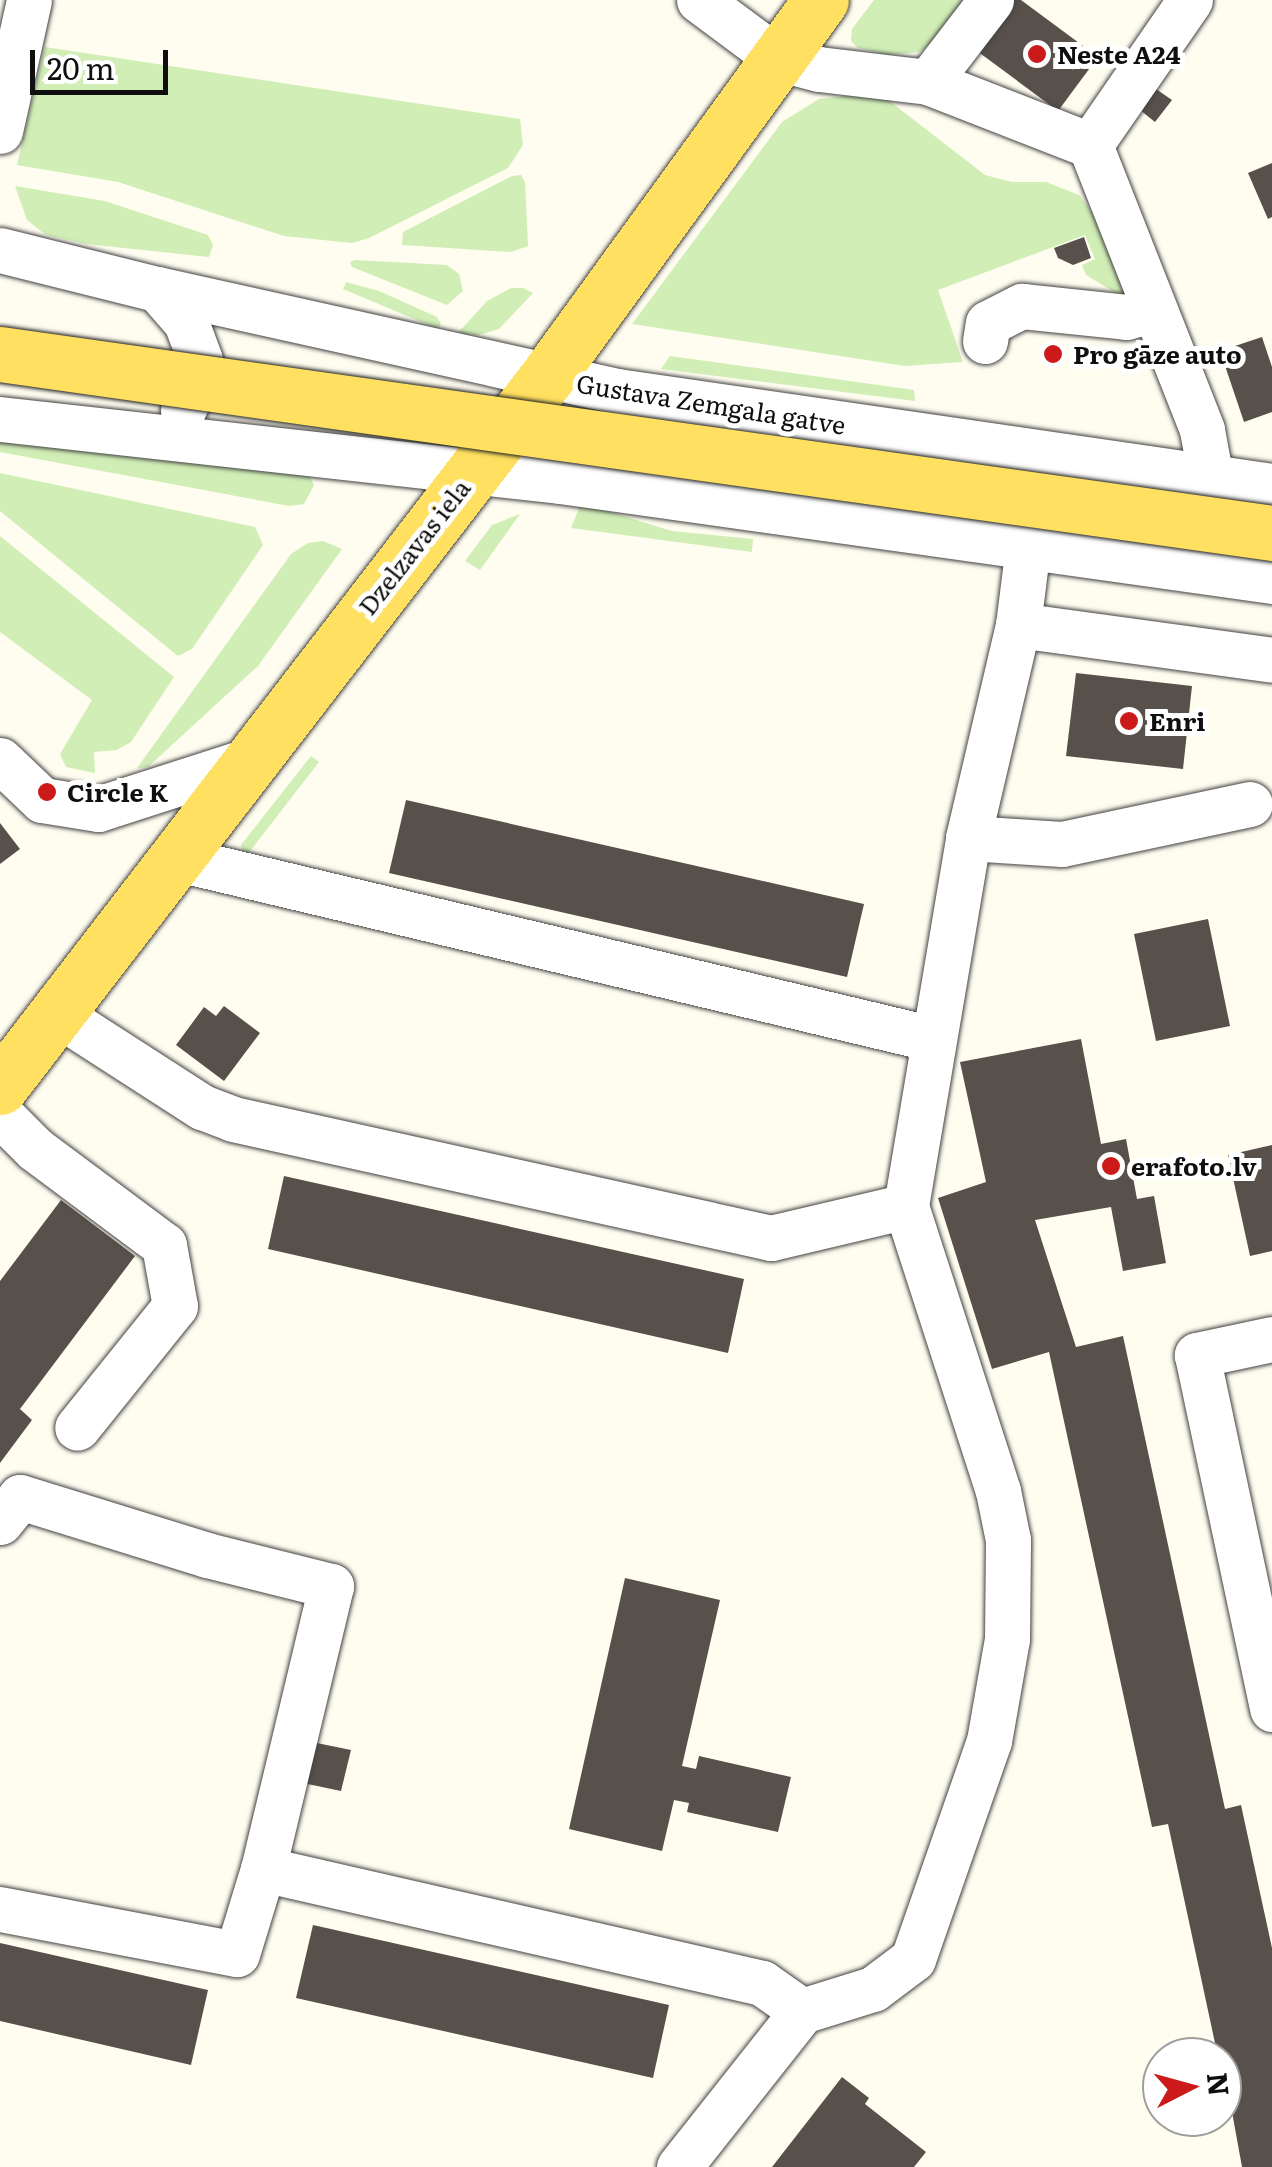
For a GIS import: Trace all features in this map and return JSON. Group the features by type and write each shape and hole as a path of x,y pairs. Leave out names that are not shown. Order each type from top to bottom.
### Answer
{"main road":[{"name":"Dzelzavas iela","path":"0,1087 547,377 821,0"},
{"name":"Gustava Zemgala gatve","path":"0,354 1272,533"}],"street":[{"path":"0,131 29,0"},
{"path":"698,0 777,58 819,69 928,82 1090,146 1202,430 1210,479"},
{"path":"928,82 992,0"},
{"path":"1090,146 1176,5"},
{"name":"Gustava Zemgala gatve","path":"0,250 547,377 1272,486"},
{"path":"157,289 186,322 200,360 193,393 158,437"},
{"path":"985,341 988,323 1022,306 1126,318 1153,310"},
{"path":"0,419 472,472 1272,581"},
{"path":"679,2167 802,2011 874,1989 912,1959 989,1742 1007,1638 1008,1540 998,1491 906,1206 968,838 1018,625 1028,546"},
{"path":"1018,625 1272,660"},
{"path":"0,760 42,800 98,809 250,760"},
{"path":"968,838 1062,844 1250,804"},
{"path":"174,858 933,1039"},
{"path":"56,1013 202,1107 233,1120 771,1238 906,1206"},
{"path":"0,1114 35,1148 164,1245 174,1306 77,1428"},
{"path":"1272,1340 1197,1355 1272,1710"},
{"path":"0,1522 20,1496 207,1555 332,1586 263,1869 236,1954 0,1909"},
{"path":"263,1869 762,1983 802,2011"}],"green space":[{"path":"874,0 970,0 947,31 919,52 889,55 858,48 851,41 852,29"},
{"path":"45,47 520,119 523,145 508,168 369,238 352,243 284,236 118,182 17,165"},
{"path":"883,96 985,175 1012,182 1046,182 1079,195 1099,221 1126,294 1122,297 1086,275 1082,265 1095,259 1085,235 938,290 963,362 905,366 632,324 782,122 819,99"},
{"path":"521,175 525,182 528,246 511,252 402,245 403,232 512,176"},
{"path":"15,186 105,201 208,235 213,245 209,257 86,244 46,235 27,220"},
{"path":"350,262 447,265 459,274 463,291 447,305 352,267"},
{"path":"346,282 379,291 437,317 441,324 438,329 343,289"},
{"path":"511,288 533,293 499,329 479,335 457,334 487,301"},
{"path":"670,356 914,390 915,401 661,369"},
{"path":"0,441 308,473 314,485 304,504 289,506 0,452"},
{"path":"0,473 255,527 263,545 192,649 178,656 0,511"},
{"path":"581,503 672,531 753,539 752,552 571,528"},
{"path":"520,514 480,570 465,561 492,525"},
{"path":"0,536 174,677 131,742 117,750 94,752 95,773 66,767 60,754 92,700 0,632"},
{"path":"323,541 342,549 258,666 148,767 137,768 291,554 308,543"},
{"path":"311,756 319,762 244,859 241,845"}],"building":[{"name":"Neste A24","path":"1014,0 1021,0 1098,57 1058,111 977,51"},
{"path":"1156,89 1172,100 1155,122 1140,110"},
{"path":"1272,163 1272,217 1268,219 1248,173"},
{"path":"1084,237 1091,258 1073,265 1058,258 1054,248"},
{"path":"1262,337 1272,367 1272,412 1244,422 1220,351"},
{"name":"Enri","path":"1076,673 1192,686 1183,769 1066,756"},
{"path":"406,800 864,904 847,977 389,873"},
{"path":"0,823 20,849 0,864"},
{"path":"1208,919 1230,1026 1156,1041 1134,934"},
{"path":"224,1006 260,1033 224,1081 176,1045 204,1007 216,1016"},
{"path":"1081,1039 1101,1144 1126,1139 1137,1199 1154,1196 1166,1263 1123,1271 1111,1207 1035,1220 1076,1347 1123,1336 1225,1809 1241,1805 1272,1948 1272,2167 1242,2167 1237,2137 1242,2137 1242,2037 1214,2037 1168,1824 1152,1827 1049,1352 992,1369 938,1198 986,1182 960,1062"},
{"path":"1272,1145 1272,1251 1250,1256 1228,1155"},
{"path":"284,1176 744,1279 728,1353 268,1249"},
{"path":"61,1200 135,1256 20,1409 32,1420 0,1463 0,1281"},
{"path":"625,1578 720,1600 682,1766 696,1769 699,1756 791,1777 778,1832 687,1812 689,1803 674,1800 662,1851 569,1829"},
{"path":"307,1741 351,1750 341,1791 298,1782"},
{"path":"313,1925 669,2005 653,2078 296,1998"},
{"path":"0,1943 208,1990 191,2065 0,2021"},
{"path":"842,2077 869,2098 865,2104 926,2152 914,2167 772,2167"}],"place":[{"name":"Neste A24","path":"1037,54"},
{"name":"Pro gāze auto","path":"1053,354"},
{"name":"Enri","path":"1129,721"},
{"name":"Circle K","path":"47,792"},
{"name":"erafoto.lv","path":"1111,1166"}]}
